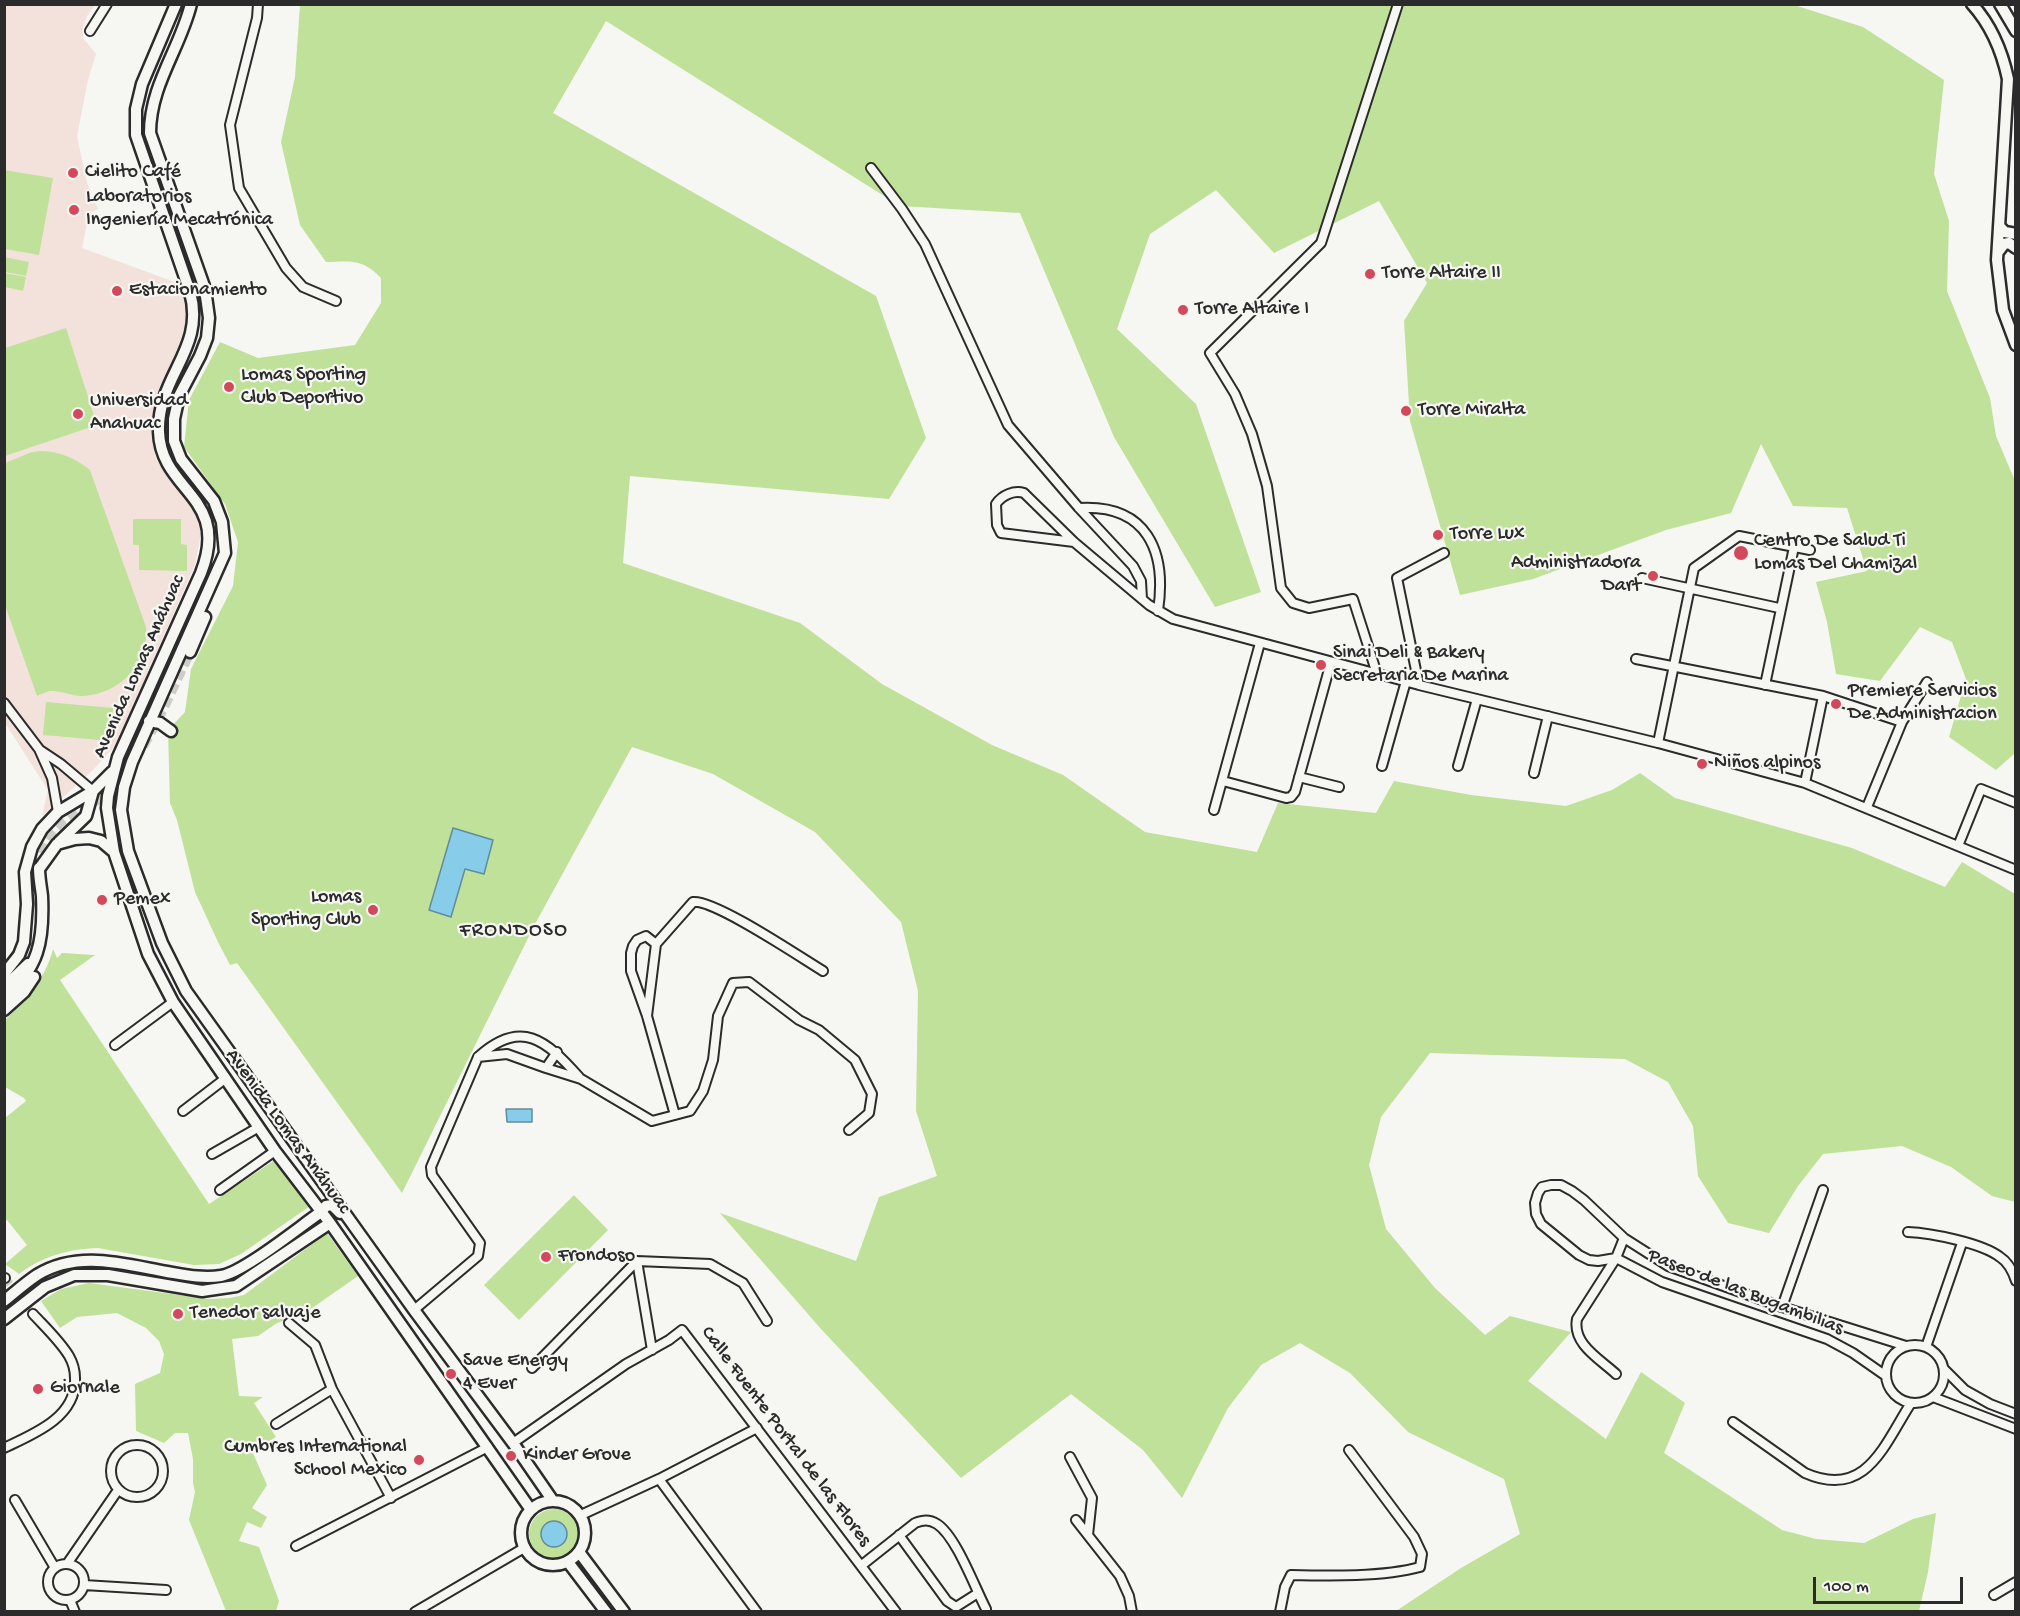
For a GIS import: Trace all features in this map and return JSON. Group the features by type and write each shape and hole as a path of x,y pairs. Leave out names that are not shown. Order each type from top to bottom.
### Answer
{"main road":[{"name":"Avenida Lomas Anáhuac","path":"176,4 142,84 136,109 136,135 194,309 194,326 190,342 170,380 161,404 159,443 168,466 201,508 208,525 209,543 201,573 112,772 106,808 114,852 148,954 173,1002 275,1151 330,1223 531,1510"},
{"name":"Avenida Lomas Anáhuac","path":"191,4 188,18 157,88 151,111 150,133 205,289 209,308 209,328 204,347 183,386 176,408 174,441 181,459 214,501 222,522 225,553 149,721 127,776 121,810 128,851 162,943 186,991 553,1501"},
{"path":"1972,4 1987,22 1994,35 2008,80 1998,252 2002,310 2016,345"},
{"path":"2000,4 2016,31"},
{"path":"1999,225 2005,232 2016,234"},
{"path":"1998,252 2004,244 2009,243 2016,248"},
{"path":"189,652 217,591 222,576 225,553"},
{"path":"149,721 160,723 171,730"},
{"path":"4,974 19,955 24,942 27,904 25,872 37,838 58,812 93,792 112,772"},
{"path":"4,998 29,972 37,952 42,920 39,868 57,844 86,816 93,792"},
{"path":"57,844 89,838 101,841 114,852"},
{"path":"4,987 37,952"},
{"path":"4,1010 24,992 38,969 40,963 37,952"},
{"path":"4,1301 47,1270 84,1260 202,1277 230,1274 321,1212 326,1206 332,1205 338,1208 347,1226 355,1227"},
{"path":"4,1319 45,1287 74,1275 96,1274 202,1291 236,1286 330,1223"},
{"path":"553,1501 565,1503 581,1515 585,1527 585,1541 579,1552 568,1562 552,1565 531,1557 524,1548 522,1527 531,1510 542,1503 553,1501"},
{"path":"579,1552 624,1611"},
{"path":"568,1562 606,1611"}],"street":[{"path":"90,31 107,4"},
{"path":"258,4 257,18 230,125 238,188 286,268 303,288 336,301"},
{"path":"1377,674 1353,599 1309,608 1293,603 1281,588 1267,486 1252,434 1235,394 1210,353 1321,243 1398,4"},
{"path":"871,168 925,244 1008,425 1079,508 1133,566 1141,581 1142,599"},
{"path":"1074,542 1001,533 997,525 996,504 1003,497 1015,492 1024,493 1074,542 1142,599 1173,619 1419,685 1658,743 1805,783 2016,870"},
{"path":"1079,508 1109,508 1127,516 1143,528 1153,545 1161,580 1158,611"},
{"path":"1658,743 1694,568 1739,536 1810,550"},
{"path":"1765,685 1779,608 1794,547"},
{"path":"1419,685 1397,578 1444,553"},
{"path":"1642,578 1779,608"},
{"path":"1214,810 1260,643"},
{"path":"1636,659 1823,696 1902,722"},
{"path":"1223,781 1286,798 1291,797 1295,792 1331,662"},
{"path":"1382,766 1406,681"},
{"path":"1867,807 1902,722 1927,682"},
{"path":"1805,783 1823,696"},
{"path":"1458,766 1477,699"},
{"path":"4,703 39,749 52,778 58,812"},
{"path":"1534,773 1548,716"},
{"path":"39,749 61,764 93,792"},
{"path":"1299,777 1340,787"},
{"path":"1958,846 1981,789 2016,803"},
{"path":"646,1016 656,944 693,902 706,902 824,971"},
{"path":"656,944 646,936 637,940 631,953 631,971 675,1115"},
{"path":"478,1057 507,1054 581,1079 652,1121 690,1111 703,1091 712,1060 718,1016 733,983 749,982 799,1020 819,1030 855,1060 873,1094 868,1113 849,1130"},
{"path":"115,1045 173,1002"},
{"path":"414,1310 478,1256 480,1250 480,1243 474,1233 431,1171 478,1057 493,1044 507,1037 530,1038 557,1052 581,1079"},
{"path":"507,1037 507,1054"},
{"path":"546,1068 557,1052"},
{"path":"183,1111 226,1078"},
{"path":"212,1154 259,1127"},
{"path":"220,1190 275,1151"},
{"name":"Paseo de las Bugambilias","path":"1886,1376 1853,1353 1827,1339 1662,1282 1616,1258 1589,1260 1541,1224 1536,1214 1535,1203 1538,1193 1542,1187 1551,1185 1561,1185 1572,1191 1623,1238 1668,1266 1782,1307 1906,1346"},
{"path":"1782,1307 1823,1190"},
{"path":"1908,1232 1930,1233 1984,1249 2001,1257 2012,1271 2016,1281"},
{"path":"1616,1374 1582,1344 1575,1328 1577,1319 1616,1258 1623,1238"},
{"path":"1926,1347 1962,1242"},
{"path":"637,1261 652,1350"},
{"path":"532,1368 637,1261 710,1264 743,1283 767,1321"},
{"path":"4,1448 38,1432 64,1411 72,1400 75,1372 70,1358 33,1314"},
{"path":"289,1323 315,1345 332,1389 391,1498"},
{"name":"Calle Fuente Portal de las Flores","path":"513,1443 626,1364 682,1330 896,1611"},
{"path":"1944,1369 1942,1384 1933,1397 1919,1403 1902,1400 1888,1386 1886,1376 1891,1358 1906,1346 1926,1347 1934,1352 1944,1369 1965,1390 1990,1404 2016,1414"},
{"path":"276,1424 332,1389"},
{"path":"1933,1397 2016,1429"},
{"path":"1733,1422 1805,1473 1841,1481 1854,1477 1872,1463 1911,1403"},
{"path":"581,1515 659,1479 757,1428"},
{"path":"130,1445 143,1445 155,1452 162,1464 163,1478 156,1490 144,1497 130,1497 118,1490 111,1479 111,1465 118,1452 130,1445"},
{"path":"296,1546 488,1447"},
{"path":"1280,1611 1290,1575 1324,1576 1406,1571 1420,1567 1422,1554 1414,1537 1349,1450"},
{"path":"1070,1457 1092,1498 1088,1535"},
{"path":"659,1479 757,1611"},
{"path":"67,1564 77,1567 83,1575 84,1585 79,1595 70,1600 60,1599 52,1594 49,1576 54,1569 67,1564 118,1490"},
{"path":"15,1500 54,1569"},
{"path":"862,1565 915,1523 926,1520 937,1524 949,1535 986,1609"},
{"path":"1076,1520 1120,1576 1129,1596 1132,1611"},
{"path":"899,1536 947,1601 956,1607 978,1593"},
{"path":"415,1611 426,1609 524,1548"},
{"path":"1994,1595 2016,1582"},
{"path":"84,1585 166,1590"},
{"path":"70,1600 75,1611"}],"shaded area":[{"name":"Universidad Anahuac","path":"5,5 95,5 83,26 83,38 96,54 88,80 77,136 87,183 98,209 89,213 82,248 180,284 185,293 188,304 188,323 183,342 156,396 151,431 156,460 189,502 197,517 201,533 195,565 116,745 92,771 42,816 48,790 5,723"}],"green space":[{"path":"1791,4 1863,27 1944,80 1934,174 1949,221 1947,291 1990,398 1996,436 2015,481 2015,753 1996,770 1949,737 1966,679 1952,642 1920,627 1880,681 1836,674 1827,622 1816,582 1867,571 1847,508 1793,506 1761,444 1731,513 1666,530 1533,579 1460,595 1410,421 1404,321 1427,283 1379,201 1274,253 1216,190 1150,234 1117,329 1196,404 1261,592 1215,607 1114,437 1020,213 900,206 606,21 553,113 876,296 926,438 889,499 630,476 623,563 800,623 882,684 992,745 1063,775 1145,832 1257,852 1278,803 1376,813 1394,781 1471,795 1566,806 1612,790 1640,773 1675,798 1852,848 1945,887 1962,862 2015,894 2015,1202 1992,1196 1951,1167 1902,1146 1823,1154 1798,1186 1769,1233 1728,1223 1698,1176 1693,1126 1668,1082 1625,1059 1430,1053 1381,1117 1369,1165 1386,1229 1435,1288 1485,1335 1510,1316 1571,1332 1528,1381 1606,1439 1641,1372 1685,1403 1664,1453 1782,1530 1816,1539 1864,1543 1913,1519 1936,1513 1928,1572 1919,1611 1396,1611 1461,1568 1520,1534 1504,1479 1408,1432 1350,1373 1300,1343 1261,1365 1228,1408 1182,1498 1143,1450 1071,1394 961,1478 821,1329 720,1213 856,1261 879,1197 937,1176 916,1111 918,991 901,922 815,832 713,774 632,747 535,924 402,1193 237,963 230,965 195,892 177,820 170,803 168,730 185,712 191,669 233,586 238,542 225,504 184,447 189,400 220,342 258,358 355,345 381,303 381,278 375,272 363,264 343,261 326,262 300,225 281,142 295,77 300,5"},
{"path":"4,170 53,178 39,255 5,249"},
{"path":"4,257 29,262 26,276 5,272"},
{"path":"4,273 26,277 23,291 5,287"},
{"path":"66,328 97,425 5,456 5,348"},
{"path":"42,451 68,456 90,470 146,627 143,653 130,675 109,690 96,694 79,696 50,691 37,696 5,605 5,463 32,452"},
{"path":"133,519 181,519 181,544 187,545 187,571 139,570 139,545 133,545"},
{"path":"46,702 113,708 111,741 43,735"},
{"path":"53,949 57,958 62,953 95,955 60,980 209,1204 275,1160 310,1206 241,1254 219,1264 194,1265 98,1248 56,1255 37,1262 19,1274 5,1264 27,1245 7,1220 5,1221 5,1118 26,1101 5,1087 5,1020 28,996 40,979"},
{"name":"Frondoso","path":"574,1195 608,1230 519,1320 484,1285"},
{"path":"327,1233 358,1276 305,1313 277,1323 258,1336 232,1339 239,1396 263,1397 254,1403 276,1437 252,1451 267,1485 252,1508 267,1517 261,1528 247,1522 239,1541 259,1547 279,1601 276,1611 226,1611 189,1520 195,1492 193,1459 188,1433 175,1433 164,1443 136,1431 135,1384 160,1373 164,1354 159,1341 146,1328 117,1313 77,1317 60,1328 41,1301 61,1289 89,1283 210,1299 244,1295"},
{"path":"554,1509 563,1511 574,1520 579,1534 577,1543 568,1554 554,1559 545,1557 534,1548 529,1534 531,1525 540,1514"}],"water":[{"path":"453,828 493,840 484,874 465,869 451,917 429,910"},
{"path":"506,1109 532,1109 532,1122 507,1122"},
{"path":"554,1521 563,1525 567,1534 563,1543 554,1547 545,1543 541,1534 545,1525"}],"tunnel":[{"path":"39,868 42,853 56,830 111,788 136,757 156,723 190,652"},
{"path":"5,1278 33,1314"}],"place":[{"name":"Cielito Café","path":"73,173"},
{"name":"Laboratorios Ingeniería Mecatrónica","path":"74,210"},
{"name":"Torre Altaire II","path":"1370,274"},
{"name":"Estacionamiento","path":"117,291"},
{"name":"Torre Altaire I","path":"1183,310"},
{"name":"Lomas Sporting Club Deportivo","path":"229,387"},
{"name":"Torre Miralta","path":"1406,411"},
{"name":"Universidad Anahuac","path":"78,414"},
{"name":"Torre Lux","path":"1438,535"},
{"name":"Centro De Salud Ti Lomas Del Chamizal","path":"1741,553"},
{"name":"Administradora Dart","path":"1653,576"},
{"name":"Sinai Deli & Bakery Secretaria De Marina","path":"1321,665"},
{"name":"Premiere Servicios De Administracion","path":"1836,704"},
{"name":"Niños alpinos","path":"1702,764"},
{"name":"Pemex","path":"102,900"},
{"name":"Lomas Sporting Club","path":"373,910"},
{"name":"Frondoso","path":"546,1257"},
{"name":"Tenedor salvaje","path":"178,1314"},
{"name":"Save Energy 4 Ever","path":"451,1374"},
{"name":"Giornale","path":"38,1389"},
{"name":"Kinder Grove","path":"511,1456"},
{"name":"Cumbres International School Mexico","path":"419,1460"}],"district":[{"name":"FRONDOSO","path":"514,932"}]}
